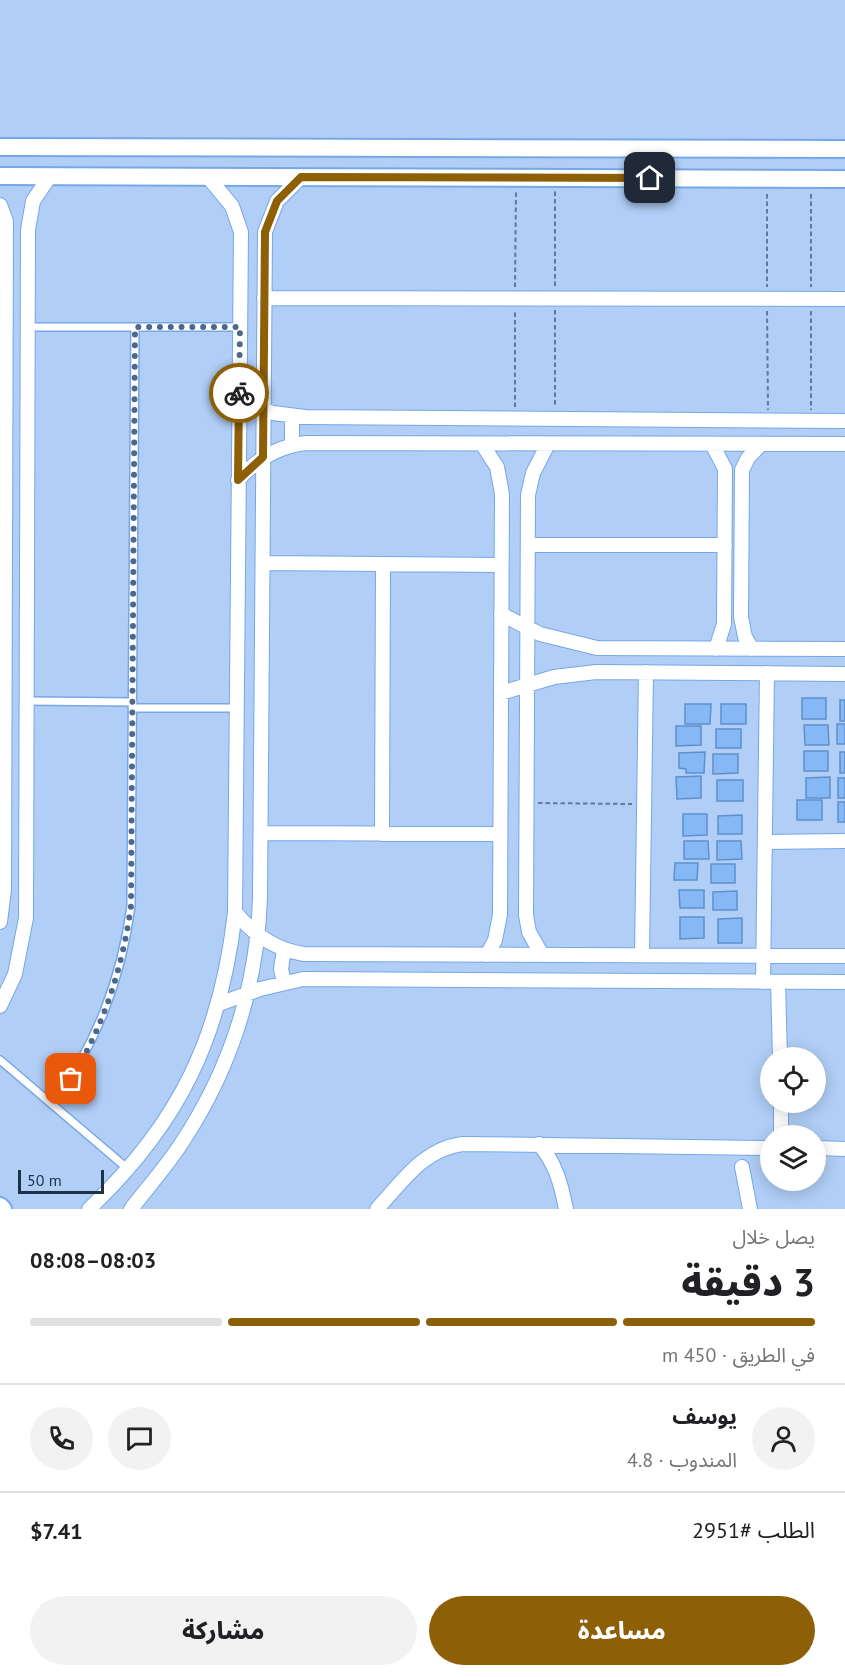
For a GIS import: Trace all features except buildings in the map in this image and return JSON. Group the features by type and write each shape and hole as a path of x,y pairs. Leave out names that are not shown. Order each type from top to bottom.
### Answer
{"street":[{"path":"0,147 845,149"},
{"path":"515,149 516,178"},
{"path":"0,176 845,179"},
{"path":"0,1006 15,974 26,918 28,221 33,201 50,176"},
{"path":"89,1209 128,1169 148,1144 183,1091 198,1063 219,1004 235,912 241,232 227,198 208,177"},
{"path":"131,1209 165,1167 204,1106 230,1049 248,992 258,934 261,833 265,232 277,201 301,177"},
{"path":"0,205 6,221 3,365 2,745 4,806 2,828 4,890 0,922"},
{"path":"6,221 20,215 28,221"},
{"path":"241,232 265,232"},
{"path":"264,298 845,299"},
{"path":"5,327 27,327"},
{"path":"3,365 27,350"},
{"path":"239,401 264,410 292,416 845,421"},
{"path":"292,416 292,445"},
{"path":"624,419 624,444"},
{"path":"3,421 27,438"},
{"path":"482,444 497,467 502,494 500,915 495,940 487,954"},
{"path":"542,955 529,932 526,915 528,495 537,463 548,444"},
{"path":"712,444 725,470 725,617 722,637 716,649"},
{"path":"752,649 743,631 741,617 742,470 748,458 761,444"},
{"path":"238,480 263,457 292,445 845,444"},
{"path":"725,470 742,470"},
{"path":"502,494 528,495"},
{"path":"528,544 725,545"},
{"path":"262,563 501,565"},
{"path":"382,834 383,564"},
{"path":"501,614 527,629 582,646 845,649"},
{"path":"725,617 741,617"},
{"path":"581,673 582,646"},
{"path":"642,955 646,672"},
{"path":"501,693 527,683 581,673 845,674"},
{"path":"764,982 767,673"},
{"path":"4,806 27,807"},
{"path":"261,833 500,834"},
{"path":"765,842 845,842"},
{"path":"235,912 258,934 284,949 304,954 845,956"},
{"path":"500,915 526,915"},
{"path":"284,949 281,969 284,983"},
{"path":"219,1004 248,992 303,979 845,982"},
{"path":"778,982 780,1047"},
{"path":"377,1209 421,1161 440,1149 462,1143 760,1148"},
{"path":"539,1144 555,1166 566,1209"},
{"path":"826,1148 845,1149"},
{"path":"742,1167 750,1209"}],"lane":[{"path":"27,327 240,327"},
{"path":"53,1104 87,1053 100,1025 121,967 131,906 135,327"},
{"path":"27,701 236,708"},
{"path":"0,1059 128,1169"}],"path":[{"path":"526,803 644,804"}],"way so far":[{"path":"71,1079 87,1053 112,997 121,967 131,906 135,327 240,327 239,393"}],"route":[{"path":"239,393 238,480 263,457 265,232 267,221 277,201 301,177 650,178"}]}
